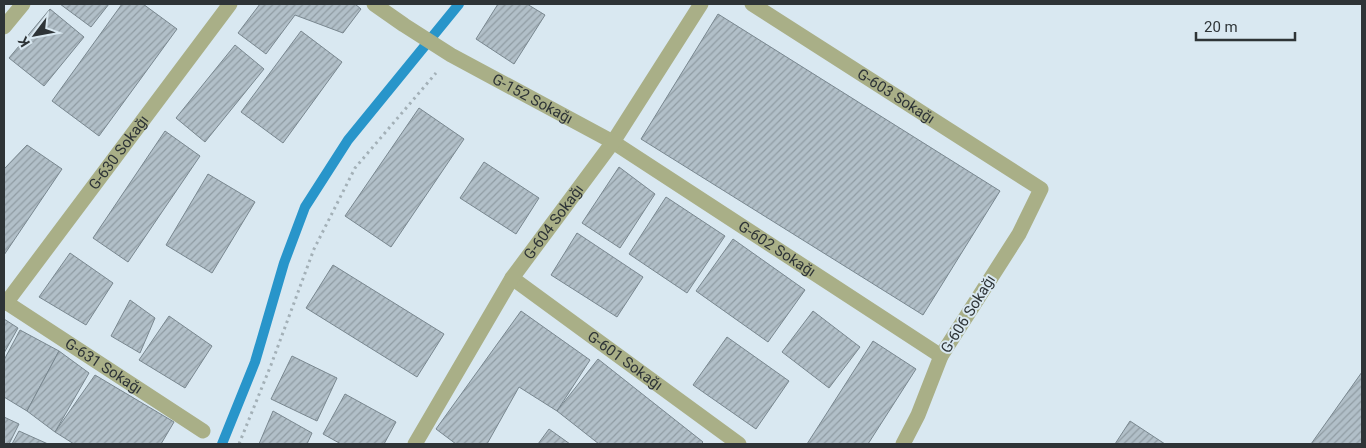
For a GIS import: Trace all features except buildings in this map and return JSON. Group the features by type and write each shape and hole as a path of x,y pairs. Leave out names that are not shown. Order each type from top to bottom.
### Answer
{"street":[{"path":"4,27 23,4"},
{"name":"G-630 Sokağı","path":"5,302 230,4"},
{"name":"G-152 Sokağı","path":"374,4 452,55 613,142"},
{"name":"G-604 Sokağı","path":"415,444 512,278 613,142 701,4"},
{"name":"G-603 Sokağı","path":"752,4 1041,189"},
{"name":"G-602 Sokağı","path":"613,142 941,356"},
{"name":"G-606 Sokağı","path":"903,444 918,415 941,356 1019,234 1041,189"},
{"name":"G-601 Sokağı","path":"512,278 739,444"},
{"name":"G-631 Sokağı","path":"5,302 203,430"}],"path":[{"path":"238,444 271,365 314,249 355,168 452,55"}],"waterway":[{"path":"222,444 255,362 284,263 305,207 348,140 459,4"}]}
